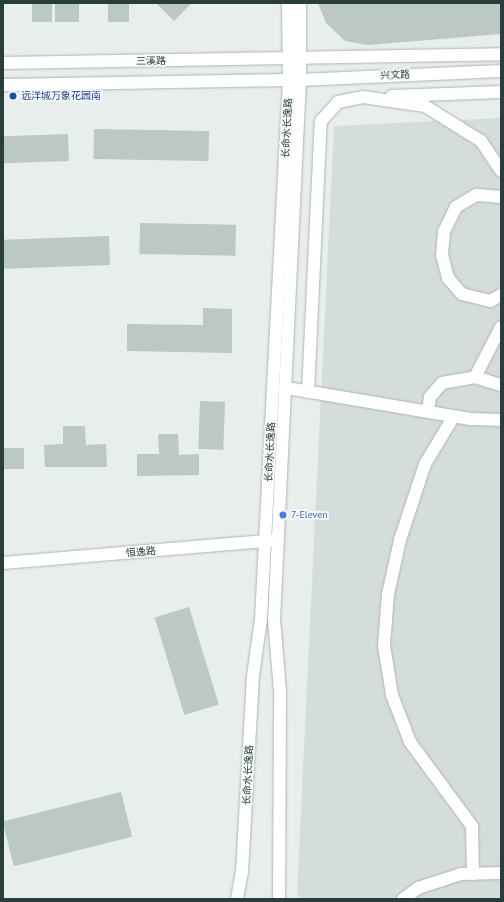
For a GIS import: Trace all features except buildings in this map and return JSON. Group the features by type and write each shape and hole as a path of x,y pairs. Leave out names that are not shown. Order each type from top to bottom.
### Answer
{"street":[{"name":"长命水长逸路","path":"279,899 280,691 274,619 287,388 295,79 288,3"},
{"name":"长命水长逸路","path":"294,59 300,3"},
{"name":"兴文路","path":"294,59 501,54"},
{"name":"三溪路","path":"3,63 294,59"},
{"name":"兴文路","path":"295,79 501,71"},
{"name":"长命水长逸路","path":"237,899 242,872 295,79"},
{"name":"三溪路","path":"3,85 295,79"},
{"path":"308,392 321,121 338,102 363,97 501,92"},
{"path":"363,97 425,106 482,141 501,171"},
{"path":"501,197 476,195 456,207 444,232 442,255 448,278 462,294 490,301 501,295"},
{"path":"475,377 501,327"},
{"path":"428,411 430,397 442,382 475,377 501,385"},
{"path":"287,388 454,416 501,420"},
{"path":"454,416 425,464 400,540 388,594 384,646 392,696 410,742 472,826 473,874"},
{"name":"恒逸路","path":"3,563 278,539"},
{"path":"403,899 418,888 473,874 501,873"}],"shaded area":[{"path":"501,118 501,899 301,899 297,893 334,126"}],"place":[{"name":"远洋城万象花园南","path":"13,96"},
{"name":"7-Eleven","path":"283,515"}]}
